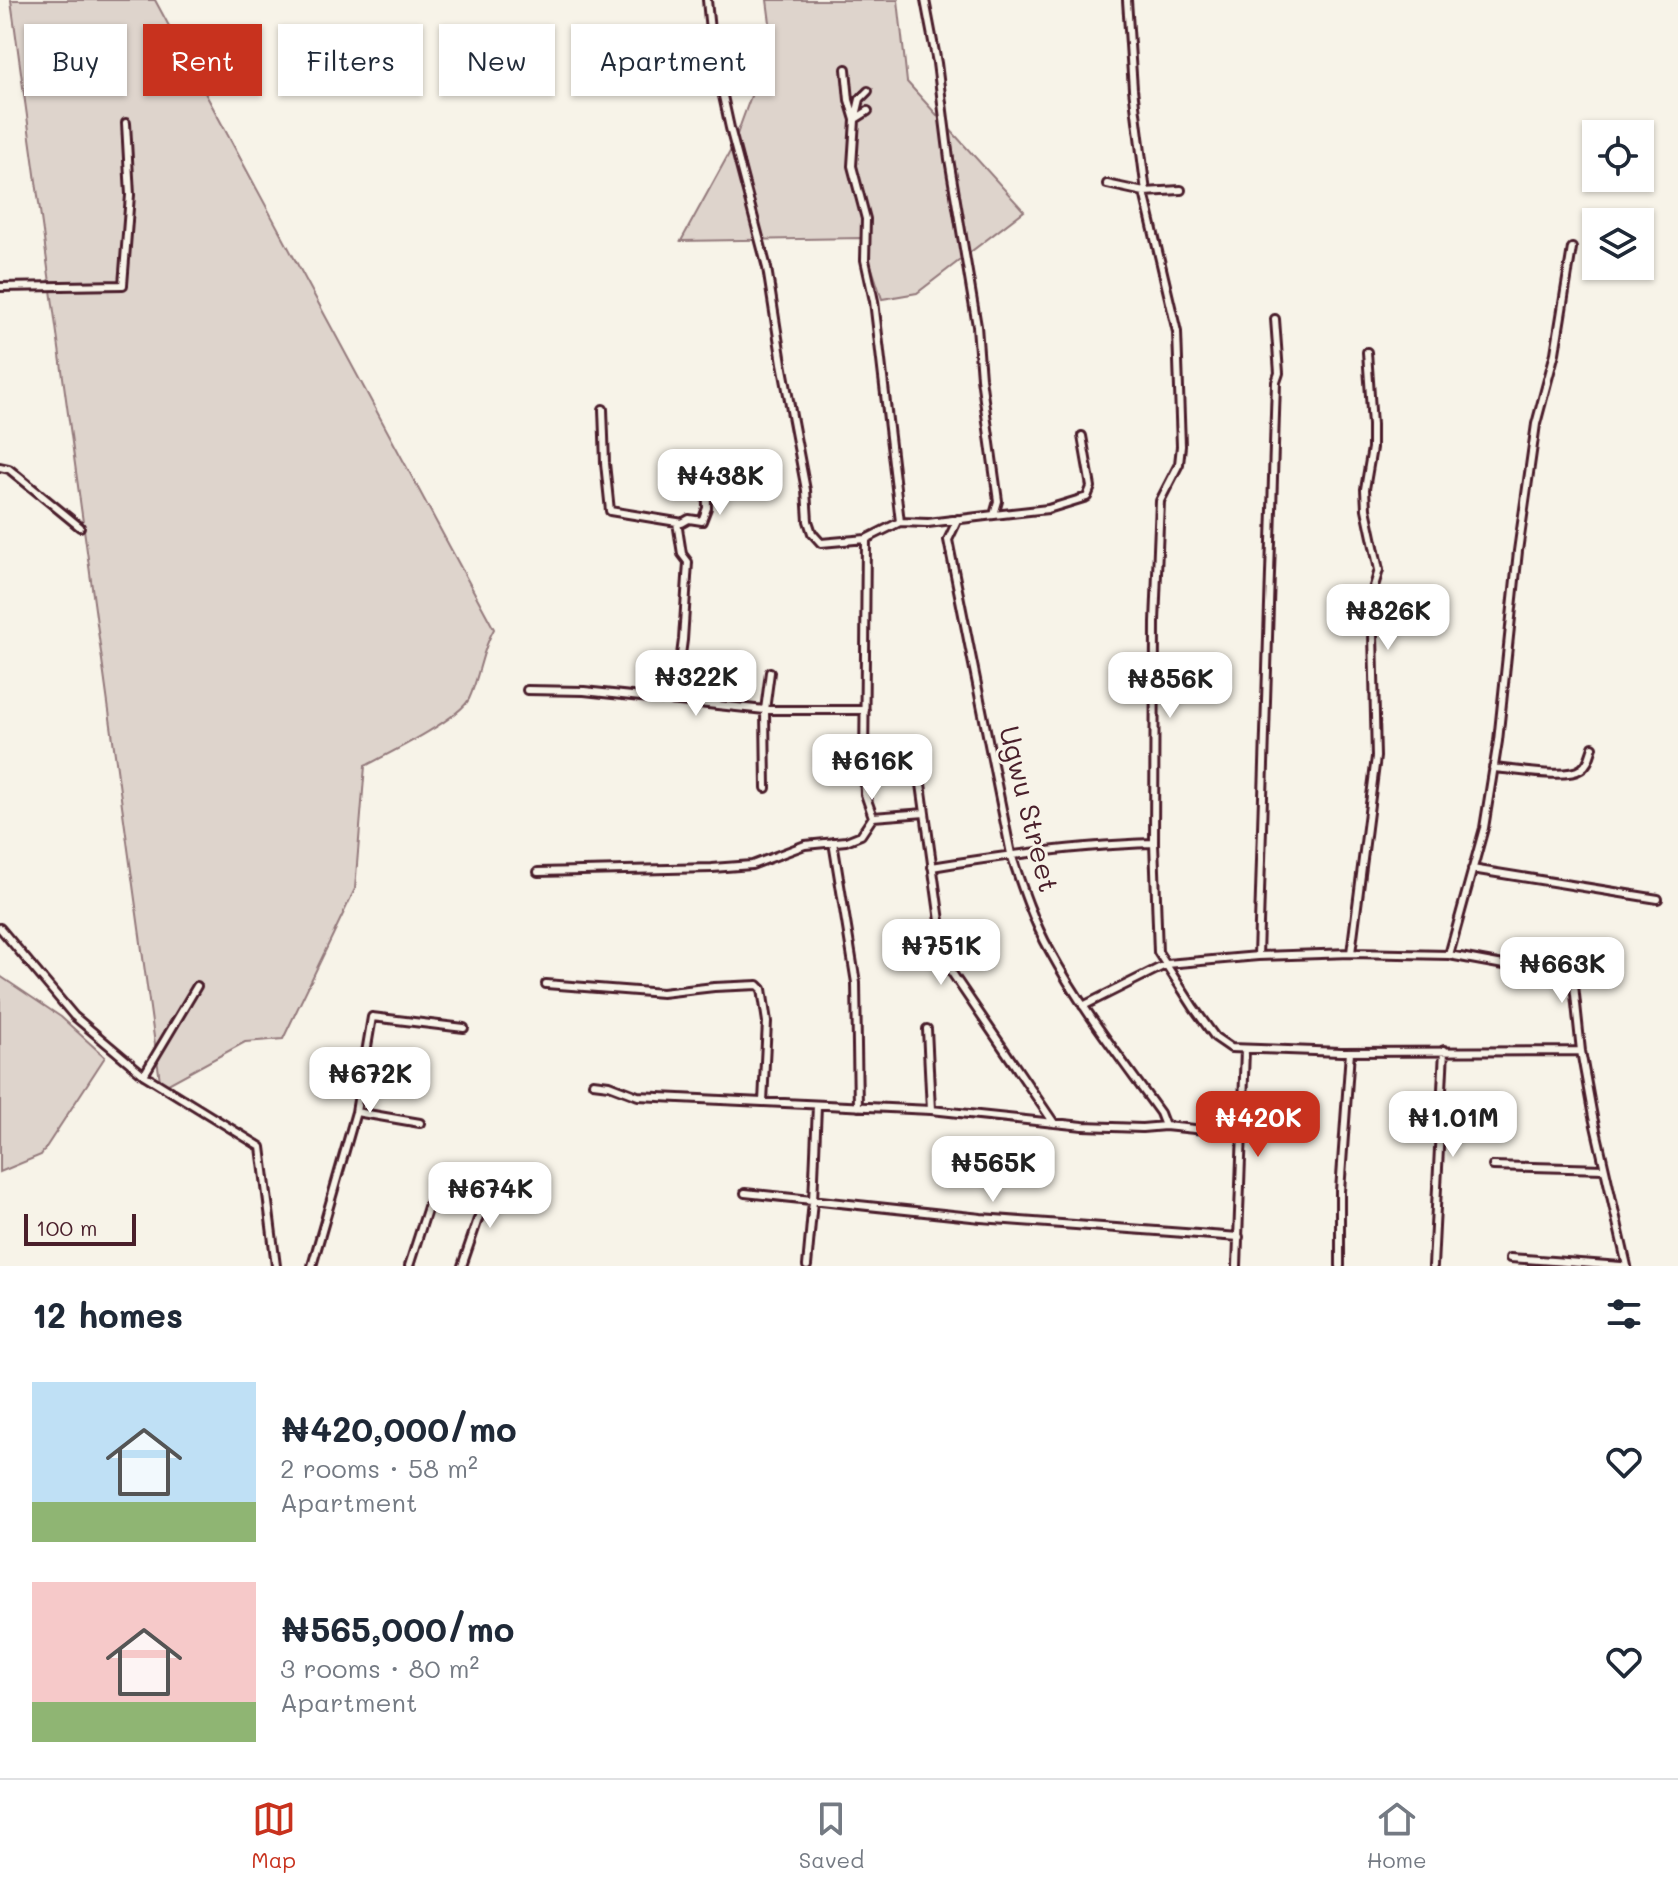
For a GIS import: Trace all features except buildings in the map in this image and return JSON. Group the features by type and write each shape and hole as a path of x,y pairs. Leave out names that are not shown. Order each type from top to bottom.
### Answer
{"street":[{"path":"707,0 711,41 774,300 812,533 821,543 866,539 900,522 928,523 1048,509 1087,497 1091,487 1082,436"},
{"path":"925,0 977,326 998,501 994,515"},
{"path":"1127,0 1145,192 1177,332 1181,446 1179,464 1160,501 1155,622 1154,843 1158,952 1215,1037 1231,1048 1350,1052 1581,1051"},
{"path":"846,69 849,100 856,119"},
{"path":"868,91 860,99 852,166 866,219 865,260 874,301 900,522"},
{"path":"856,119 868,111"},
{"path":"0,287 123,285 130,195 126,123"},
{"path":"1107,184 1145,192 1181,190"},
{"path":"1449,955 1484,828 1536,424 1555,353 1572,248"},
{"path":"1258,956 1269,554 1276,382 1279,373 1275,319"},
{"path":"1351,953 1376,757 1372,593 1379,570 1366,509 1365,489 1372,448 1367,352"},
{"path":"603,409 610,511 682,523 689,519 702,521 707,508 706,462"},
{"path":"0,467 9,469 80,527"},
{"name":"Ugwu Street","path":"958,519 948,540 1011,854 1049,949 1083,1006 1160,1113 1165,1126"},
{"path":"675,700 688,562 682,554 677,522"},
{"path":"866,539 865,794 873,817"},
{"path":"766,788 765,710 770,672"},
{"path":"527,690 584,691 765,710 865,710"},
{"path":"915,741 946,964 1054,1123"},
{"path":"1493,768 1564,774 1580,771 1588,763 1593,747"},
{"path":"873,817 925,813"},
{"path":"538,872 752,865 805,845 861,835 873,817"},
{"path":"833,842 856,983 858,1107"},
{"path":"932,867 1011,854 1154,843"},
{"path":"1472,869 1658,899"},
{"path":"0,928 74,1016 144,1075 261,1147 276,1266"},
{"path":"1083,1006 1167,964 1258,956 1351,953 1449,955 1571,980 1604,1169 1627,1266"},
{"path":"546,984 662,993 758,985 762,989 767,1022 763,1102"},
{"path":"144,1075 197,986"},
{"path":"312,1266 356,1112 372,1017 464,1028"},
{"path":"927,1029 931,1110"},
{"path":"1237,1266 1245,1050"},
{"path":"1433,1266 1444,1050"},
{"path":"1340,1266 1340,1191 1350,1052"},
{"path":"593,1083 609,1085 638,1096 931,1110 1054,1123 1142,1128 1165,1126 1244,1134"},
{"path":"807,1266 817,1106"},
{"path":"356,1112 420,1123"},
{"path":"1493,1166 1604,1169"},
{"path":"462,1266 490,1184"},
{"path":"409,1266 435,1185"},
{"path":"745,1193 981,1218 1239,1237"},
{"path":"1510,1258 1621,1266"}],"shaded area":[{"path":"11,0 155,0 168,24 143,24 143,96 207,96 494,629 473,690 463,707 422,736 365,766 355,889 283,1039 245,1042 161,1088 24,96 127,96 127,24 24,24 24,94"},
{"path":"767,0 898,0 907,82 1024,211 917,293 882,299 862,238 681,241 732,148 751,96 775,96 775,24 770,24"},
{"path":"0,976 61,1017 105,1057 41,1155 0,1172"}]}
